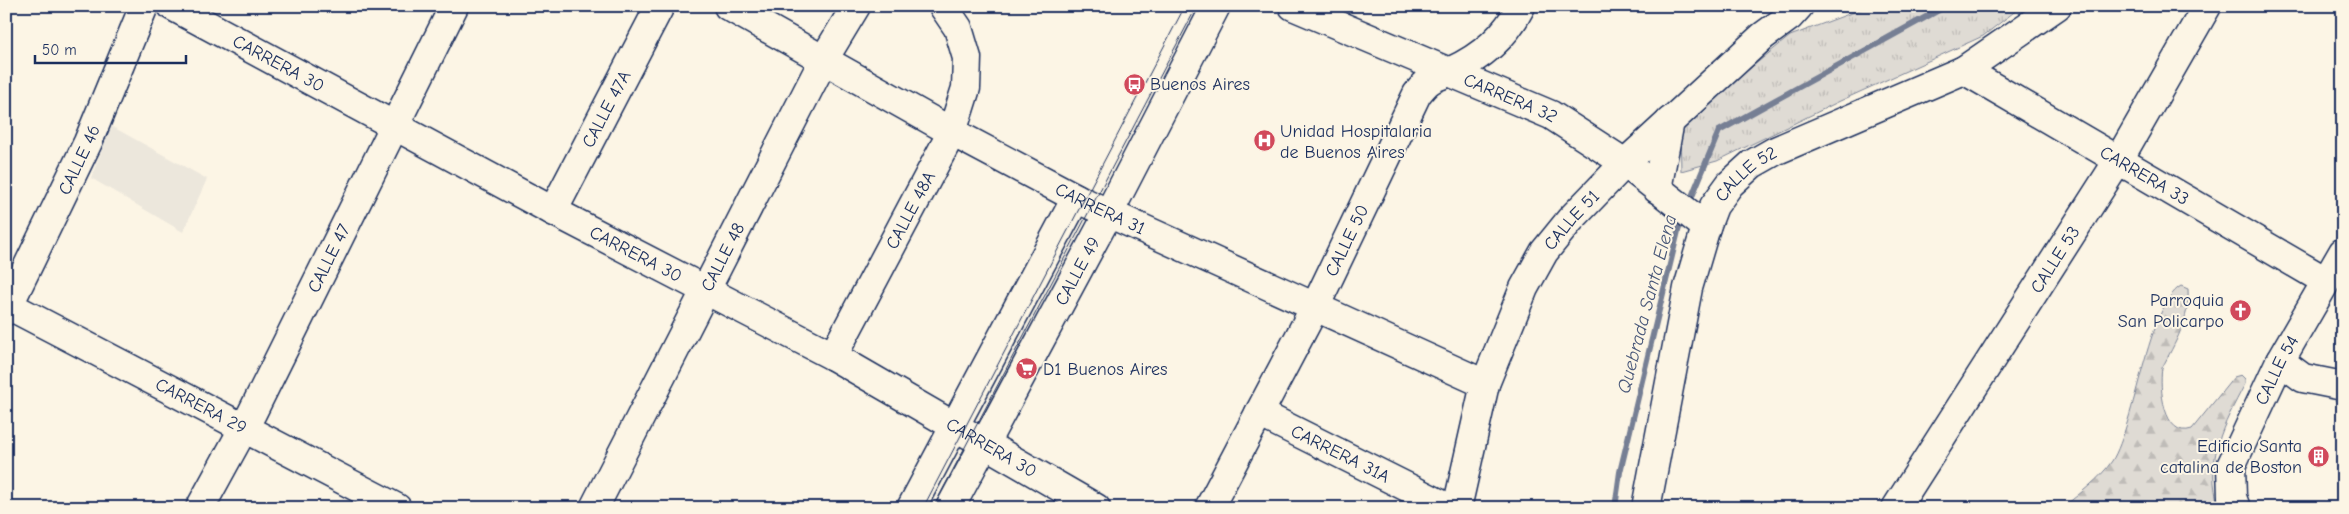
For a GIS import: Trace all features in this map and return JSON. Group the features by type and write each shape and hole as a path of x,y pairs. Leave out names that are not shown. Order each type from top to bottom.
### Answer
{"street":[{"name":"CALLE 46","path":"7,306 88,142 144,6"},
{"name":"CARRERA 30","path":"172,6 395,124 553,211 832,356 955,425 1096,508"},
{"name":"CALLE 47","path":"200,508 244,428 454,6"},
{"name":"CALLE 47A","path":"553,211 660,6"},
{"name":"CARRERA 31","path":"728,6 952,132 1076,198 1485,384"},
{"name":"CALLE 48","path":"594,508 824,59 856,6"},
{"name":"CALLE 48A","path":"832,356 952,132 966,88 967,58 958,28 943,6"},
{"name":"CALLE 49","path":"950,508 1109,213 1216,6"},
{"name":"CARRERA 32","path":"1294,6 1551,115 1625,162 1700,222"},
{"name":"CALLE 50","path":"1209,508 1315,307 1417,94 1434,76 1450,72 1488,49 1515,17 1521,6"},
{"name":"CALLE 51","path":"1457,508 1485,384 1524,288 1544,252 1570,220 1625,162 1762,36 1789,17 1799,6"},
{"name":"CALLE 52","path":"1646,508 1700,222 1730,184 1752,164 1775,152 1964,70 2057,6"},
{"name":"CALLE 53","path":"1896,508 2118,161 2207,6"},
{"name":"CARRERA 33","path":"1964,70 2324,280"},
{"path":"1659,191 1670,121"},
{"name":"CALLE 49","path":"910,508 1076,198"},
{"name":"CALLE 54","path":"2234,502 2230,466 2280,361 2324,280 2343,252"},
{"name":"CARRERA 29","path":"7,306 397,508"},
{"path":"2280,361 2303,378 2343,386"},
{"name":"CARRERA 31A","path":"1259,413 1449,508"}],"shaded area":[{"path":"111,126 207,179 183,232 91,178"}],"green space":[{"path":"1870,6 2022,6 1983,36 1840,101 1717,161 1681,171 1680,125 1790,36"},
{"path":"2181,286 2188,289 2187,310 2181,330 2162,368 2161,376 2165,409 2169,419 2182,430 2192,429 2234,377 2241,375 2245,379 2245,384 2218,443 2214,474 2219,508 2062,508 2095,480 2112,461 2128,421 2151,340 2160,316 2170,297"}],"waterway":[{"name":"Quebrada Santa Elena","path":"1688,206 1719,131 1946,6"},
{"name":"Quebrada Santa Elena","path":"1615,508 1620,472 1683,217"}],"tram line":[{"path":"923,508 1185,6"},
{"path":"933,508 1197,6"}],"place":[{"name":"Buenos Aires","path":"1134,84"},
{"name":"Unidad Hospitalaria de Buenos Aires","path":"1264,141"},
{"name":"Parroquia San Policarpo","path":"2240,310"},
{"name":"D1 Buenos Aires","path":"1027,369"},
{"name":"Edificio Santa catalina de Boston","path":"2318,456"}]}
